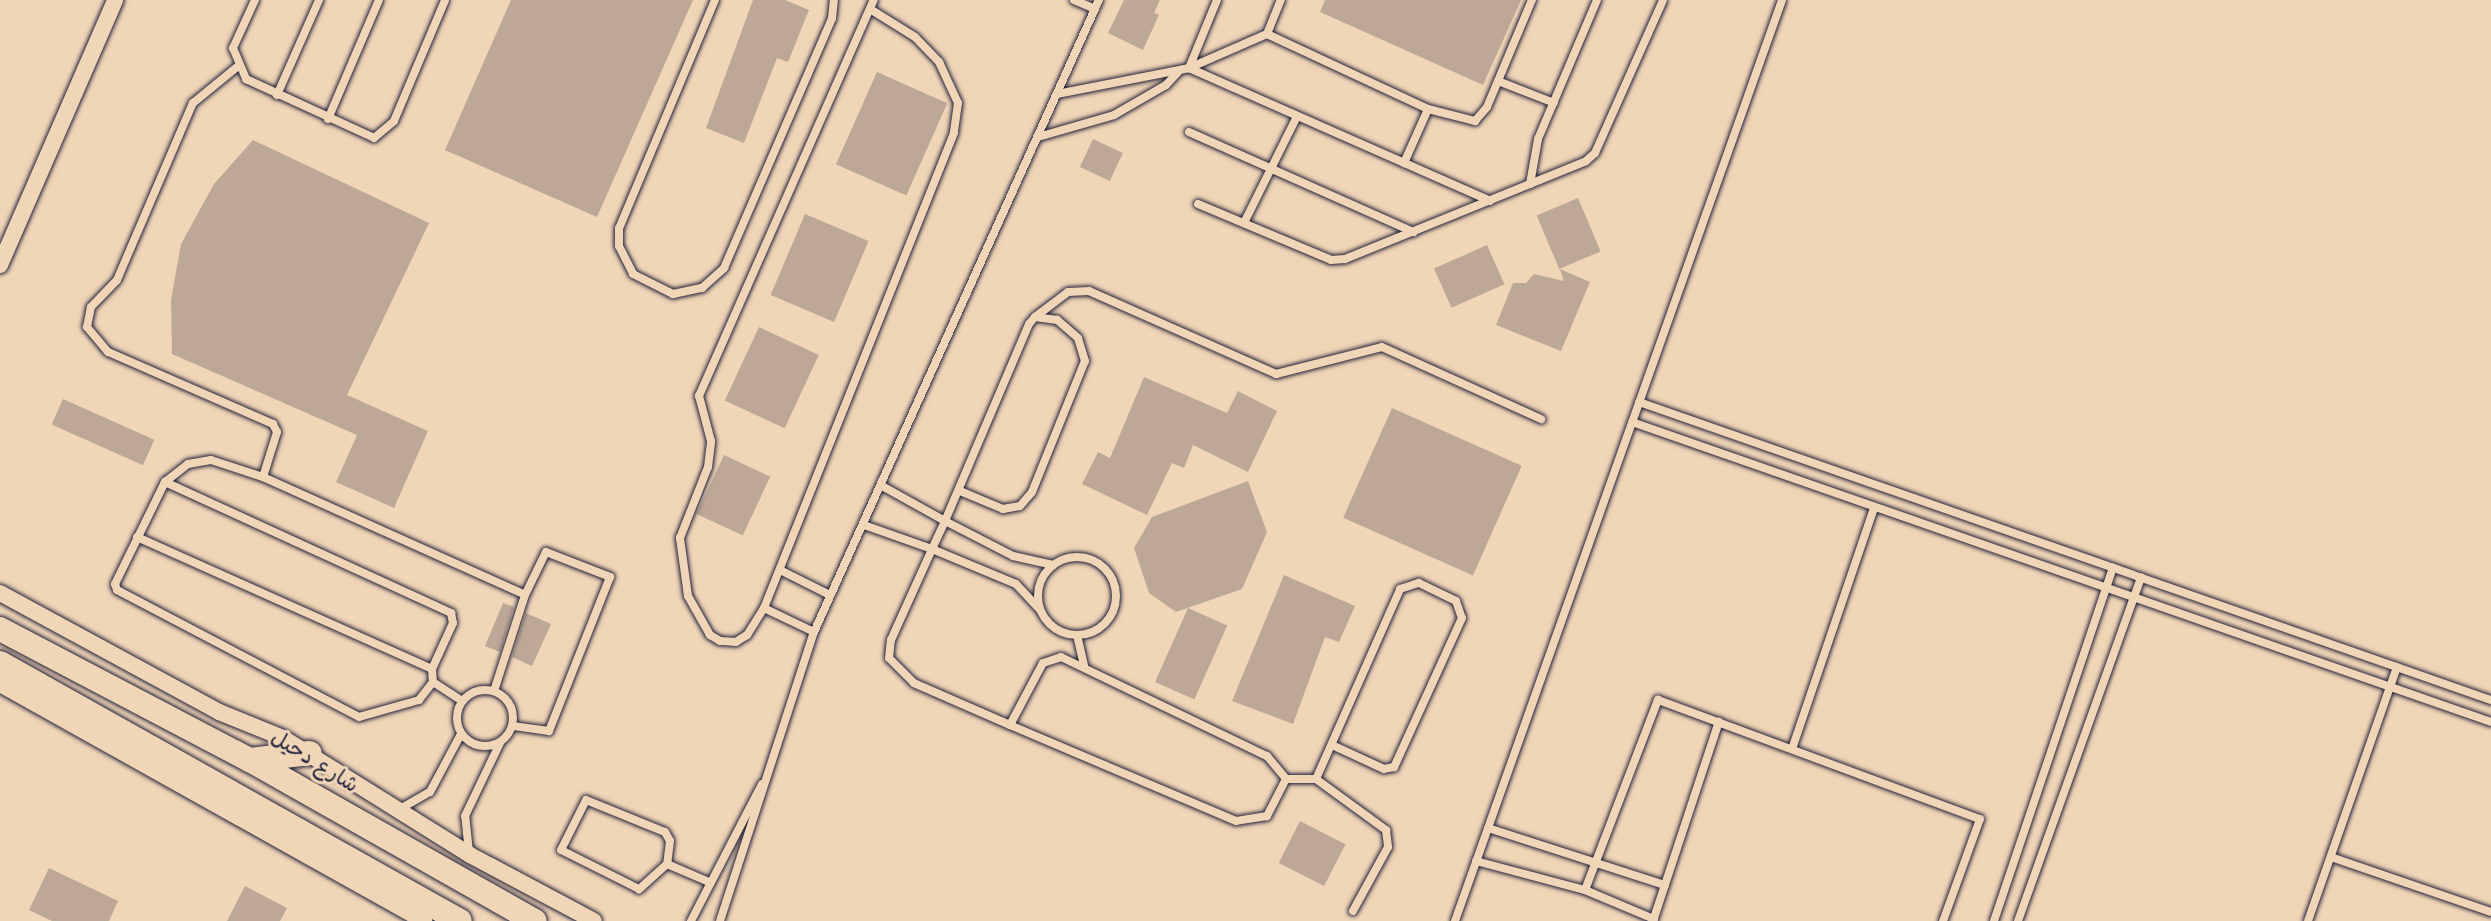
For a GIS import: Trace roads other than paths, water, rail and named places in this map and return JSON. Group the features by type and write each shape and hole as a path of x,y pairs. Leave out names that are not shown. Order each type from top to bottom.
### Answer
{"main road":[{"name":"شارع دحيل","path":"5,629 250,760 535,921"},
{"path":"0,663 460,921"},
{"path":"250,760 310,753"},
{"path":"239,796 274,836"}],"street":[{"path":"0,265 115,0"},
{"name":"شارع دحيل","path":"0,593 219,712 310,753 395,810 470,855 594,921"},
{"path":"0,684 424,921"}],"lane":[{"path":"255,0 233,48 237,67 246,80 368,136 384,135 445,0"},
{"path":"277,95 319,0"},
{"path":"328,119 379,0"},
{"path":"715,0 619,228 619,246 633,274 673,294 702,288 724,268 832,18 834,0"},
{"path":"1074,0 1095,9"},
{"path":"720,921 814,633 1099,0"},
{"path":"1189,68 1217,0"},
{"path":"1057,94 1189,68 1267,34 1281,0"},
{"path":"1267,34 1428,109 1474,121 1498,81 1533,0"},
{"path":"1530,184 1533,152 1597,0"},
{"path":"1198,204 1331,260 1414,232 1530,184 1595,153 1663,0"},
{"path":"1455,921 1782,0"},
{"path":"872,4 926,46 951,83 958,116 764,608 747,635 736,642 720,641 710,635 688,596 680,538 708,467 711,441 699,396 872,4"},
{"path":"237,67 193,103 117,280 91,307 87,327 108,352 273,424 277,432 263,477"},
{"path":"1189,68 1490,201"},
{"path":"1038,137 1114,115 1166,85 1178,72"},
{"path":"1498,81 1554,103"},
{"path":"1404,163 1428,109"},
{"path":"1244,224 1297,116"},
{"path":"1189,132 1414,232"},
{"path":"1286,779 1267,816 1236,821 903,677 889,658 891,640 960,491 1035,318 1068,292 1089,291 1276,374 1382,347 1541,418"},
{"path":"960,491 1003,509 1020,506 1032,492 1086,361 1068,327 1035,318"},
{"path":"1639,402 2491,700"},
{"path":"1632,422 2133,601 2491,722"},
{"path":"165,482 451,613 453,623 432,669 433,682 412,705 359,717 117,590 137,537 165,482 188,464 205,461 263,477 525,595"},
{"path":"864,525 932,549 1016,584 1040,610 1048,624 1077,636 1093,632 1114,608 1110,576 1084,558 1053,565 1013,556 882,486"},
{"path":"1792,749 1874,508"},
{"path":"137,537 432,669"},
{"path":"494,691 525,595 546,552 611,579 549,731 513,726"},
{"path":"1040,610 1037,593 1053,565"},
{"path":"1994,921 2113,568"},
{"path":"780,570 830,595"},
{"path":"2018,921 2141,577"},
{"path":"1316,779 1400,590 1419,583 1456,601 1462,618 1394,767 1384,769 1332,745"},
{"path":"764,608 814,633"},
{"path":"1077,636 1084,666"},
{"path":"1010,725 1043,663 1061,657 1084,666 1267,756 1286,779"},
{"path":"2308,921 2397,667"},
{"path":"433,682 462,701"},
{"path":"500,742 479,746 461,734 456,718 462,701 476,691 494,691 508,701 513,726"},
{"path":"1585,890 1659,700 1980,819 1943,921"},
{"path":"1476,861 1585,890 1653,920 1719,722"},
{"path":"470,855 465,816 500,742 513,726"},
{"path":"395,810 430,792 461,734"},
{"path":"691,921 709,882 773,762"},
{"path":"1286,779 1316,779 1386,830 1388,847 1353,911"},
{"path":"586,800 665,832 670,841 667,864 639,889 561,850 586,800"},
{"path":"1488,828 1665,885"},
{"path":"2331,857 2491,912"},
{"path":"667,864 709,882"}]}
